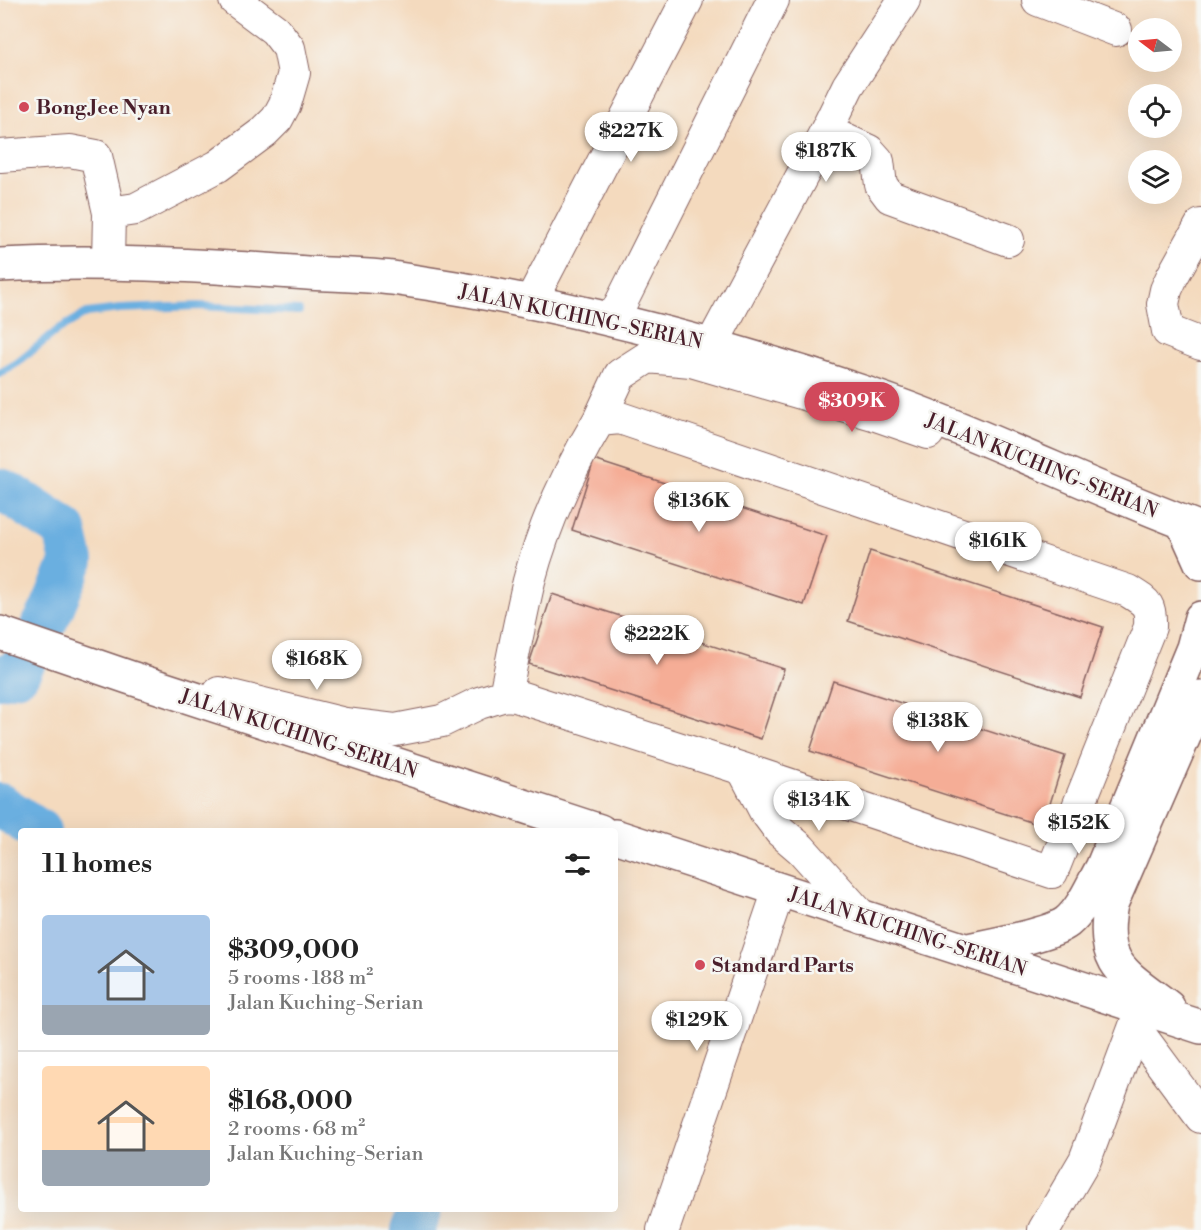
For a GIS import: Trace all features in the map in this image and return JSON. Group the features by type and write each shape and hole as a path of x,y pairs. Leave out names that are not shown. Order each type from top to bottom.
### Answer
{"highway":[{"name":"JALAN KUCHING-SERIAN","path":"0,265 108,262 211,265 397,279 613,319 712,344 878,398 972,434 1192,526"},
{"path":"1192,526 1201,563"},
{"path":"968,950 1038,934 1066,922 1083,901 1102,867 1193,648 1201,618"},
{"name":"JALAN KUCHING-SERIAN","path":"0,633 591,828"},
{"path":"1195,1025 1124,973 1109,950 1107,925 1111,904 1201,696"},
{"name":"JALAN KUCHING-SERIAN","path":"618,837 863,918 968,950 1138,1018 1195,1025"}],"street":[{"path":"109,213 136,209 218,166 264,132 277,119 285,104 294,73 289,48 275,30 235,0"},
{"path":"530,303 687,0"},
{"path":"613,319 773,0"},
{"path":"712,344 848,86 904,0"},
{"path":"1038,0 1116,30"},
{"path":"826,131 869,152 878,161 881,185 890,197 1008,240"},
{"path":"0,156 70,151 96,156 109,213 108,262"},
{"path":"1201,225 1172,277 1163,304 1168,331 1201,344"},
{"path":"505,694 530,580 552,513 576,457 599,420 620,375 648,357 691,361 873,414 936,435 994,459 1109,492"},
{"path":"599,420 620,418 629,421 1128,591 1146,603 1150,611 1150,627 1052,872"},
{"path":"128,677 220,694 345,724 395,730 442,722 479,703 505,694 516,696 1093,884"},
{"path":"743,769 765,811 780,831 801,849 863,918"},
{"path":"663,1230 779,890"},
{"path":"1138,1018 1201,1118"},
{"path":"1044,1230 1084,1160 1138,1018"}],"building":[{"path":"594,460 827,536 804,605 572,530"},
{"path":"870,551 1103,627 1080,697 848,621"},
{"path":"552,594 784,669 761,739 529,664"},
{"path":"833,681 1065,756 1043,826 810,751"}],"waterway":[{"path":"0,373 17,363 59,329 87,313 120,309 199,306 299,311"},
{"path":"0,490 12,495 65,530 72,561 51,611 18,673 0,677"},
{"path":"0,805 34,828"},
{"path":"413,1230 420,1212"}],"place":[{"name":"Bong Jee Nyan","path":"24,107"},
{"name":"Standard Parts","path":"700,965"}]}
